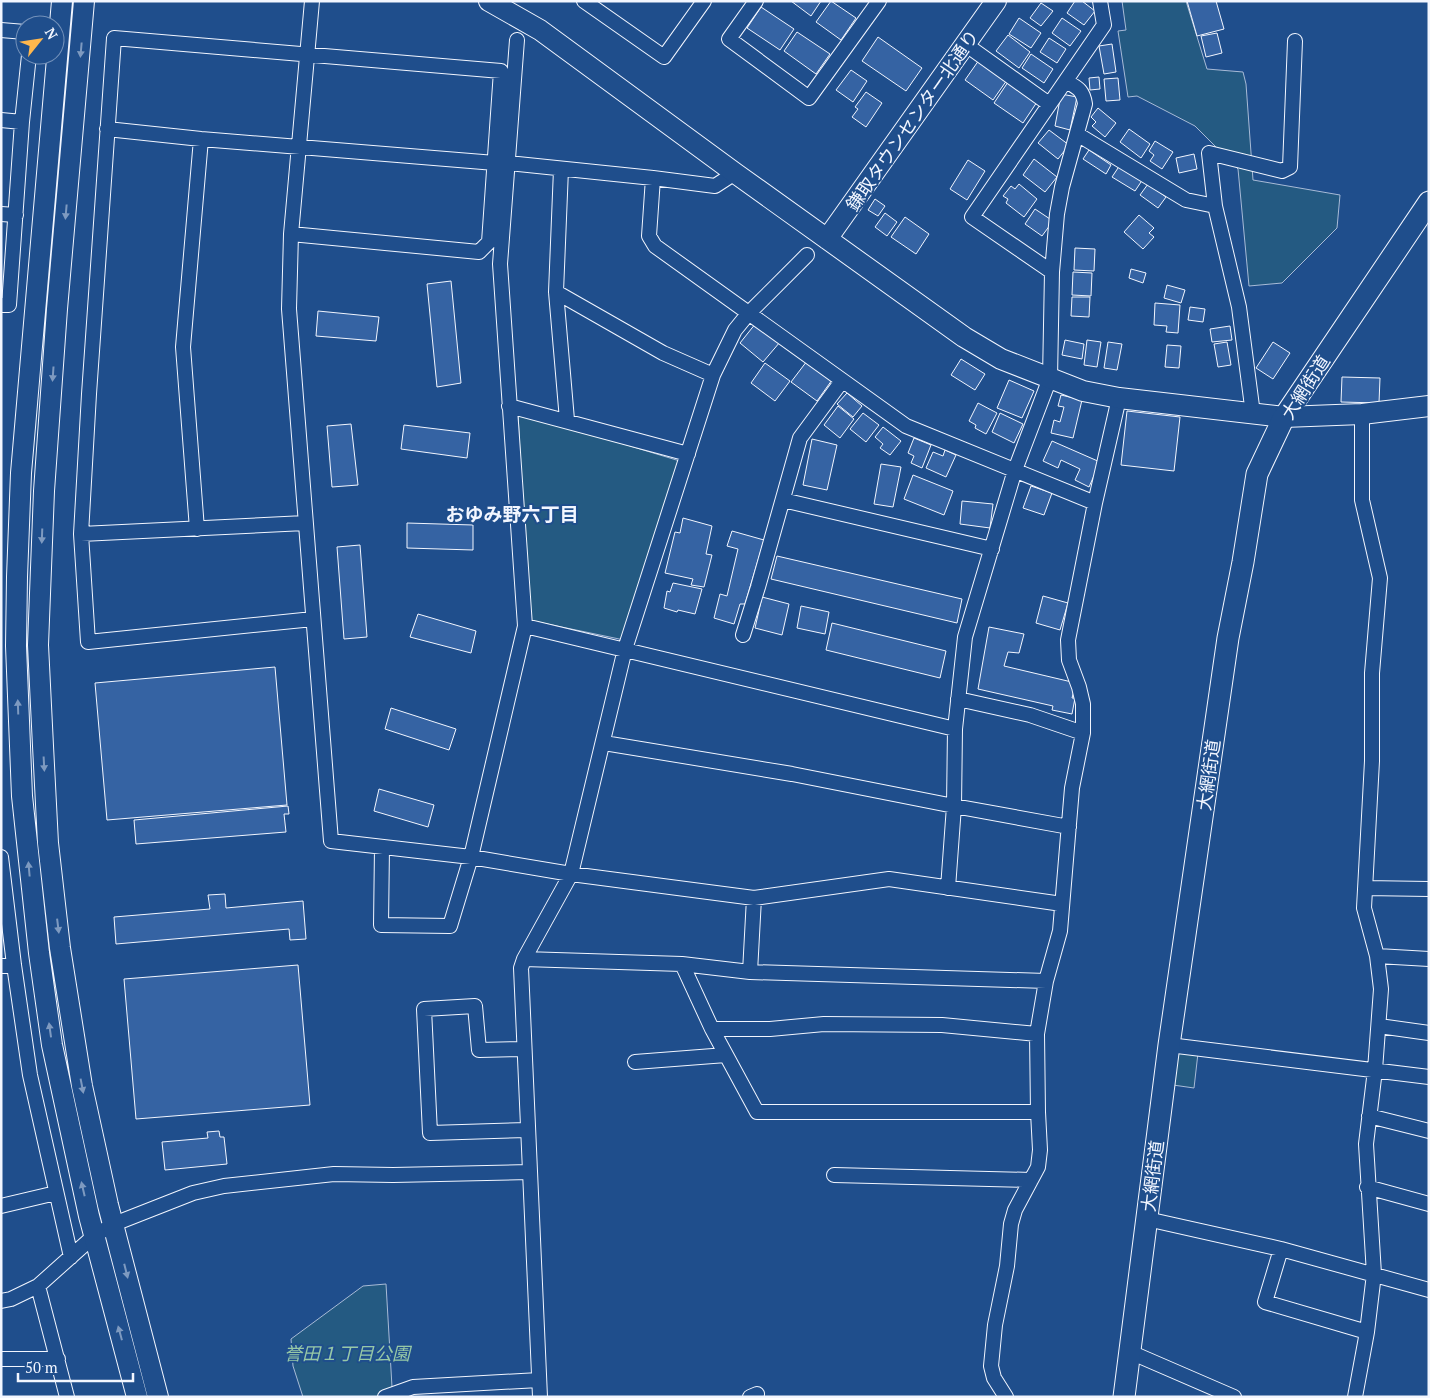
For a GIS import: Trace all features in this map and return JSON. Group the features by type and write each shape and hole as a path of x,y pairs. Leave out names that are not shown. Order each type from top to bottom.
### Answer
{"main road":[{"name":"大網街道","path":"1124,1397 1169,1045 1228,638 1243,562 1256,474 1284,416 1429,202"}],"street":[{"path":"62,1 21,473 16,576 9,646 38,953 54,1054 70,1135 94,1236 137,1397"},
{"path":"84,1 45,472 38,645 48,843 60,948 82,1086 114,1224 158,1397"},
{"path":"312,1 291,234 289,310 331,841 471,857 571,874 754,898 889,879 1062,904"},
{"path":"584,1 664,57 704,1"},
{"path":"756,1 729,39 809,98 879,1"},
{"name":"鎌取タウンセンター北通り","path":"827,238 996,1"},
{"path":"1052,272 972,216 1104,25 1100,1"},
{"path":"497,3 540,30 964,337 1001,359 1084,391 1119,398 1253,414 1284,416 1362,414 1429,406"},
{"path":"1,30 15,31"},
{"path":"313,619 88,642 81,534 90,375 114,38 307,56 502,71 500,264 525,626 471,857 450,926 381,925 382,847"},
{"path":"291,234 479,252 489,242 517,40"},
{"path":"1253,414 1239,307 1216,206 1209,153 1282,171 1290,167 1295,41"},
{"path":"965,44 1049,104"},
{"path":"1,305 9,305 27,65"},
{"path":"948,888 954,806 955,729 965,637 1015,470 1050,378 1052,272 1057,214 1062,186 1085,104 1084,95 1078,88 1066,81"},
{"path":"1,120 22,122"},
{"path":"107,130 501,163 715,186 735,173"},
{"path":"1077,134 1186,200 1216,206"},
{"path":"197,529 184,348 201,139"},
{"path":"561,169 556,292 566,420"},
{"path":"653,178 649,236 655,246 906,426 1095,503"},
{"path":"1,214 16,215"},
{"path":"540,1397 521,968 524,959 571,874 626,649 713,375 736,330 748,314 807,255"},
{"path":"556,292 662,353 713,375"},
{"path":"743,634 800,438 842,381"},
{"path":"1006,1397 994,1378 991,1366 995,1325 1008,1266 1011,1224 1015,1210 1038,1167 1037,1034 1046,981 1060,931 1072,788 1083,733 1083,704 1069,660 1068,640 1095,503 1119,398"},
{"path":"509,406 688,454"},
{"path":"1355,1397 1374,1274 1367,1187 1366,1144 1375,1070 1381,989 1377,956 1364,908 1372,761 1372,673 1380,578 1362,500 1362,414"},
{"path":"783,500 992,548"},
{"path":"81,534 305,523"},
{"path":"525,626 955,729"},
{"path":"958,699 1030,715 1083,733"},
{"path":"604,743 792,774 1069,827"},
{"path":"1,857 8,966 71,1256"},
{"path":"1365,888 1429,889"},
{"path":"750,972 754,898"},
{"path":"1377,956 1429,959"},
{"path":"524,959 682,964 750,972 1046,981"},
{"path":"682,964 712,1029 757,1112 1038,1112"},
{"path":"524,1048 479,1050 475,1006 424,1009 430,1133 527,1130"},
{"path":"712,1029 770,1028 824,1024 942,1025 1037,1034"},
{"path":"1379,1026 1429,1033"},
{"path":"1169,1045 1429,1078"},
{"path":"635,1062 726,1056"},
{"path":"1369,1116 1429,1131"},
{"path":"1,1301 11,1299 38,1286 94,1236 114,1224 193,1193 224,1186 334,1174 393,1175 529,1172"},
{"path":"834,1175 1031,1180"},
{"path":"1367,1187 1429,1204"},
{"path":"1,1206 56,1193"},
{"path":"1146,1219 1281,1249 1429,1290"},
{"path":"1281,1249 1265,1302 1366,1332"},
{"path":"38,1286 67,1397"},
{"path":"1130,1352 1234,1397"},
{"path":"1,1359 58,1359"},
{"path":"386,1397 413,1388 539,1380"}],"green space":[{"path":"1122,1 1186,1 1207,69 1243,72 1246,84 1253,180 1340,195 1337,228 1282,283 1249,286 1238,169 1195,126 1137,96 1128,97 1118,31 1126,30"},
{"path":"518,412 683,462 624,640 528,620"},
{"path":"1181,1051 1198,1053 1194,1088 1173,1085 1176,1054"},
{"name":"誉田１丁目公園","path":"386,1284 392,1387 376,1397 303,1397 293,1366 291,1339 363,1286"}],"building":[{"path":"791,1 821,1 811,16"},
{"path":"831,1 856,18 841,40 816,22"},
{"path":"1075,1 1082,1 1095,11 1084,25 1067,13"},
{"path":"1187,1 1216,1 1224,29 1197,36"},
{"path":"1041,3 1053,11 1041,26 1030,18"},
{"path":"761,7 794,29 780,50 747,28"},
{"path":"1019,18 1041,33 1031,48 1009,34"},
{"path":"1062,18 1081,31 1070,46 1052,33"},
{"path":"797,32 830,54 816,74 784,51"},
{"path":"1217,33 1222,53 1206,57 1201,36"},
{"path":"1008,35 1030,52 1019,68 996,51"},
{"path":"878,37 922,68 906,91 862,61"},
{"path":"1049,38 1066,49 1057,63 1040,52"},
{"path":"1112,44 1116,72 1104,74 1099,46"},
{"path":"1031,54 1053,69 1044,83 1022,68"},
{"path":"979,60 1007,80 993,100 965,80"},
{"path":"851,70 867,81 853,102 836,90"},
{"path":"1099,77 1100,89 1090,90 1089,78"},
{"path":"1118,78 1120,100 1106,101 1104,79"},
{"path":"1008,82 1037,102 1023,123 994,103"},
{"path":"866,92 882,103 866,127 852,117 858,109 855,107"},
{"path":"1061,94 1077,97 1070,130 1055,126"},
{"path":"1098,108 1116,123 1105,137 1092,126 1096,122 1091,117"},
{"path":"1129,129 1150,144 1141,158 1120,142"},
{"path":"1049,130 1069,145 1058,159 1038,143"},
{"path":"1155,141 1173,152 1162,169 1150,161 1154,155 1149,151"},
{"path":"1089,150 1111,165 1106,174 1083,159"},
{"path":"1194,154 1197,169 1179,173 1176,158"},
{"path":"1034,159 1057,177 1045,192 1023,175"},
{"path":"968,160 985,171 967,200 950,189"},
{"path":"1120,165 1143,179 1135,191 1112,177"},
{"path":"1019,184 1037,199 1024,217 1006,203 1008,199 1003,196 1011,186 1015,189"},
{"path":"1148,184 1166,197 1158,208 1140,195"},
{"path":"875,199 885,206 878,216 868,210"},
{"path":"1035,209 1053,221 1042,236 1025,224"},
{"path":"885,213 897,222 887,236 875,227"},
{"path":"1139,215 1154,228 1149,233 1154,237 1143,249 1124,232"},
{"path":"905,217 929,234 916,254 891,237"},
{"path":"1075,248 1095,249 1094,271 1074,270"},
{"path":"1131,269 1146,273 1143,283 1129,278"},
{"path":"1073,272 1092,273 1091,296 1072,295"},
{"path":"451,281 461,383 437,387 427,284"},
{"path":"1167,285 1185,290 1181,303 1164,298"},
{"path":"1072,297 1090,297 1089,317 1071,316"},
{"path":"1155,303 1180,305 1178,333 1166,332 1167,326 1154,325"},
{"path":"1190,307 1205,309 1203,322 1188,320"},
{"path":"318,311 379,317 376,341 316,336"},
{"path":"756,323 780,342 763,362 740,343"},
{"path":"1230,326 1232,340 1212,342 1210,329"},
{"path":"1065,340 1084,344 1082,359 1062,355"},
{"path":"1087,340 1101,342 1097,367 1084,365"},
{"path":"1108,342 1122,344 1117,370 1104,368"},
{"path":"1227,342 1231,365 1218,367 1214,344"},
{"path":"1273,342 1290,353 1273,379 1256,368"},
{"path":"1167,345 1181,346 1179,368 1165,367"},
{"path":"961,359 985,374 975,390 951,375"},
{"path":"807,361 832,380 817,401 791,382"},
{"path":"765,363 790,381 775,401 751,383"},
{"path":"1342,377 1380,378 1379,403 1341,402"},
{"path":"1009,380 1034,391 1022,418 997,408"},
{"path":"847,393 862,406 853,417 837,404"},
{"path":"1061,395 1082,400 1073,438 1051,433 1054,420 1060,422 1064,407 1058,406"},
{"path":"978,403 997,413 986,434 975,428 976,425 969,421"},
{"path":"838,406 854,419 840,438 824,425"},
{"path":"1127,411 1180,417 1174,471 1121,465"},
{"path":"863,413 879,425 866,442 850,429"},
{"path":"1000,413 1023,424 1014,443 992,432"},
{"path":"351,424 358,485 332,487 327,426"},
{"path":"404,425 470,433 467,458 401,449"},
{"path":"883,427 901,441 890,455 880,448 883,444 875,437"},
{"path":"914,438 931,445 922,468 911,463 914,456 908,453"},
{"path":"812,439 837,445 827,490 803,485"},
{"path":"1052,441 1100,462 1089,487 1075,480 1080,469 1061,460 1058,468 1043,461"},
{"path":"945,450 956,455 946,477 926,468 933,452 943,456"},
{"path":"881,464 901,467 893,507 874,504"},
{"path":"913,475 953,491 944,515 904,499"},
{"path":"1031,486 1052,493 1044,515 1023,508"},
{"path":"962,501 993,504 990,528 960,524"},
{"path":"683,518 712,526 706,554 712,555 704,587 691,585 693,579 665,573 675,532 680,533"},
{"path":"407,523 473,525 473,550 407,548"},
{"path":"732,531 764,540 745,604 740,604 734,624 714,618 720,594 727,596 738,549 727,546"},
{"path":"360,545 367,637 344,639 337,547"},
{"path":"777,556 962,599 957,623 771,579"},
{"path":"673,583 702,589 695,614 664,608 667,591 670,592"},
{"path":"1043,596 1068,603 1060,630 1036,623"},
{"path":"762,597 789,604 782,635 755,628"},
{"path":"801,606 829,612 825,634 797,628"},
{"path":"418,614 476,631 471,653 410,637"},
{"path":"832,623 946,651 940,678 826,650"},
{"path":"989,627 1024,634 1019,653 1008,652 1004,666 1076,683 1072,698 1075,698 1072,714 1052,710 1053,706 978,689"},
{"path":"275,667 287,805 107,820 95,683"},
{"path":"391,708 456,729 449,750 385,729"},
{"path":"379,789 434,805 428,827 374,811"},
{"path":"288,806 289,814 284,814 286,832 136,844 134,820"},
{"path":"225,894 226,908 303,901 306,939 290,940 289,929 116,944 114,917 210,909 208,895"},
{"path":"298,965 310,1105 136,1119 124,979"},
{"path":"219,1131 220,1137 224,1137 227,1164 165,1170 162,1142 208,1138 207,1132"}],"district":[{"name":"おゆみ野六丁目","path":"512,513"}]}
